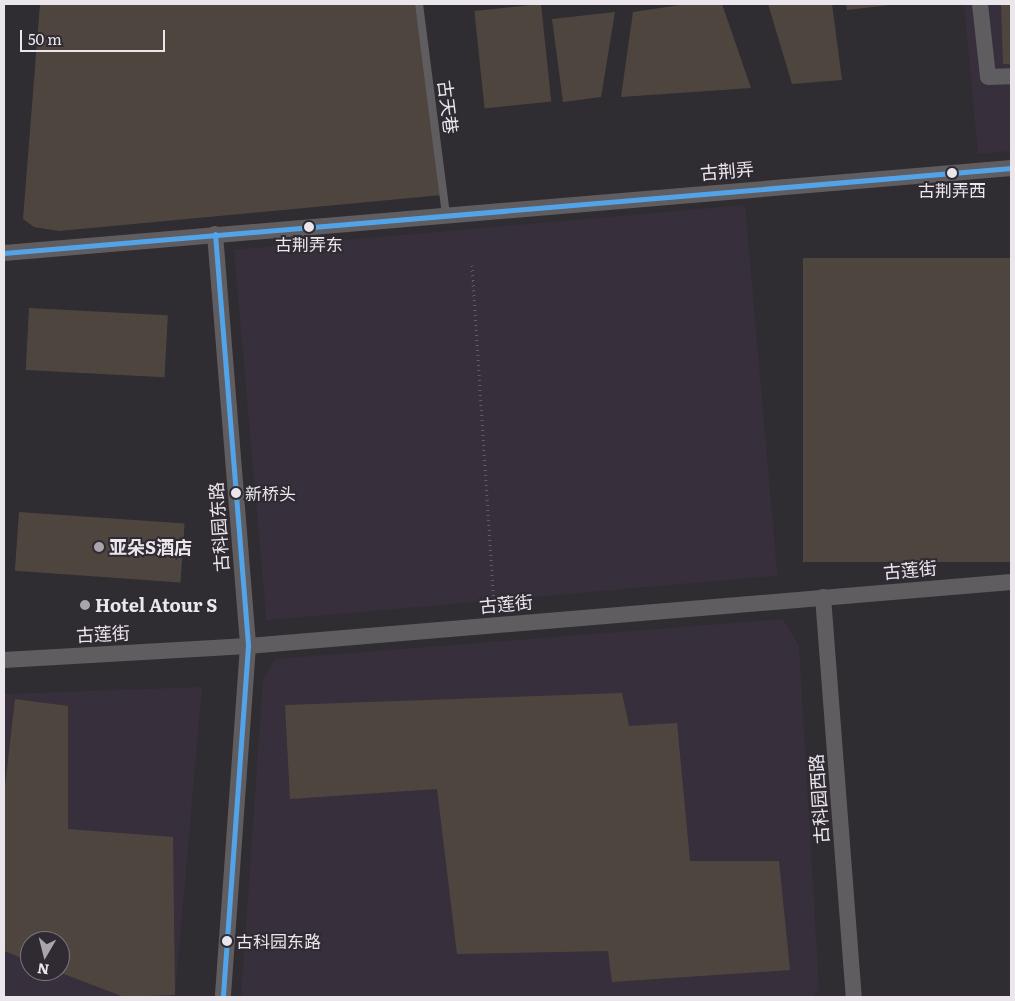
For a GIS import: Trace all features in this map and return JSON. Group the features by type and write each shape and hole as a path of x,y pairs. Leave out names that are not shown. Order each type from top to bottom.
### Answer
{"street":[{"path":"980,4 988,77 1011,76"},
{"name":"古荆弄","path":"4,253 446,214 1011,168"},
{"name":"古科园东路","path":"214,234 248,646 223,997"},
{"name":"古莲街","path":"4,660 248,646 1011,582"},
{"name":"古科园西路","path":"823,597 854,997"}],"lane":[{"name":"古天巷","path":"419,4 446,214"}],"path":[{"path":"472,265 495,625"}],"shaded area":[{"path":"964,4 1011,4 1011,151 978,154"},
{"path":"745,205 777,576 266,620 234,250"},
{"path":"783,619 799,646 819,989 813,997 241,997 263,679 275,659"},
{"path":"202,687 175,997 4,997 4,694"}],"building":[{"path":"40,4 415,4 442,195 59,231 34,227 23,219"},
{"path":"541,4 551,101 485,108 474,11"},
{"path":"687,4 722,4 751,88 621,97 633,12"},
{"path":"768,4 832,4 842,80 792,84"},
{"path":"846,4 890,4 890,5 847,10"},
{"path":"1001,4 1011,4 1011,64 1003,64"},
{"path":"615,12 601,97 563,102 552,19"},
{"path":"803,258 1011,258 1011,562 803,562"},
{"path":"29,308 168,315 165,377 26,370"},
{"name":"亚朵S酒店","path":"19,512 185,524 180,582 15,571"},
{"path":"622,693 629,726 677,723 690,861 779,861 790,970 612,982 608,951 457,954 437,789 290,799 285,705"},
{"path":"15,699 68,706 68,829 173,837 175,995 124,997 70,976 70,931 20,931 20,957 4,951 4,795"}],"transit line":[{"path":"4,253 1011,168"},
{"path":"215,234 248,646 223,997"}],"place":[{"name":"古荆弄西","path":"952,173"},
{"name":"古荆弄东","path":"309,227"},
{"name":"新桥头","path":"236,493"},
{"name":"亚朵S酒店","path":"99,547"},
{"name":"Hotel Atour S","path":"85,605"},
{"name":"古科园东路","path":"227,941"}]}
